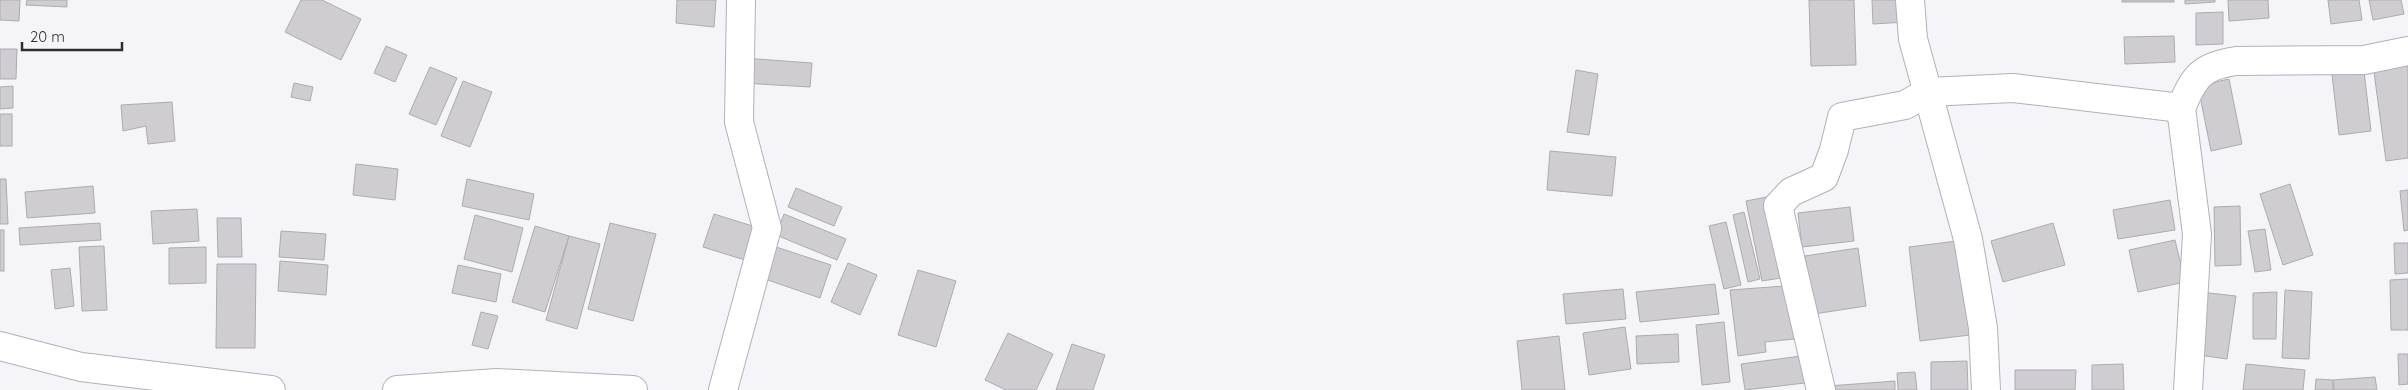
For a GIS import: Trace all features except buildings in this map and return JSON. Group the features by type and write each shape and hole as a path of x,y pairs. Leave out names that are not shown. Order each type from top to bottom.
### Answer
{"street":[{"path":"723,390 767,228 740,122 741,0"},
{"path":"1910,0 1913,39 1968,239 1983,328 1986,390"},
{"path":"2188,390 2197,234 2181,108 2192,82 2203,71 2222,63 2236,61 2364,60 2408,51"},
{"path":"1821,390 1778,206 1791,192 1824,177 1834,150 1842,117 1905,104 1928,92 2012,88 2181,108"},
{"path":"0,346 135,382 271,390"},
{"path":"397,390 497,383 633,390"}]}
